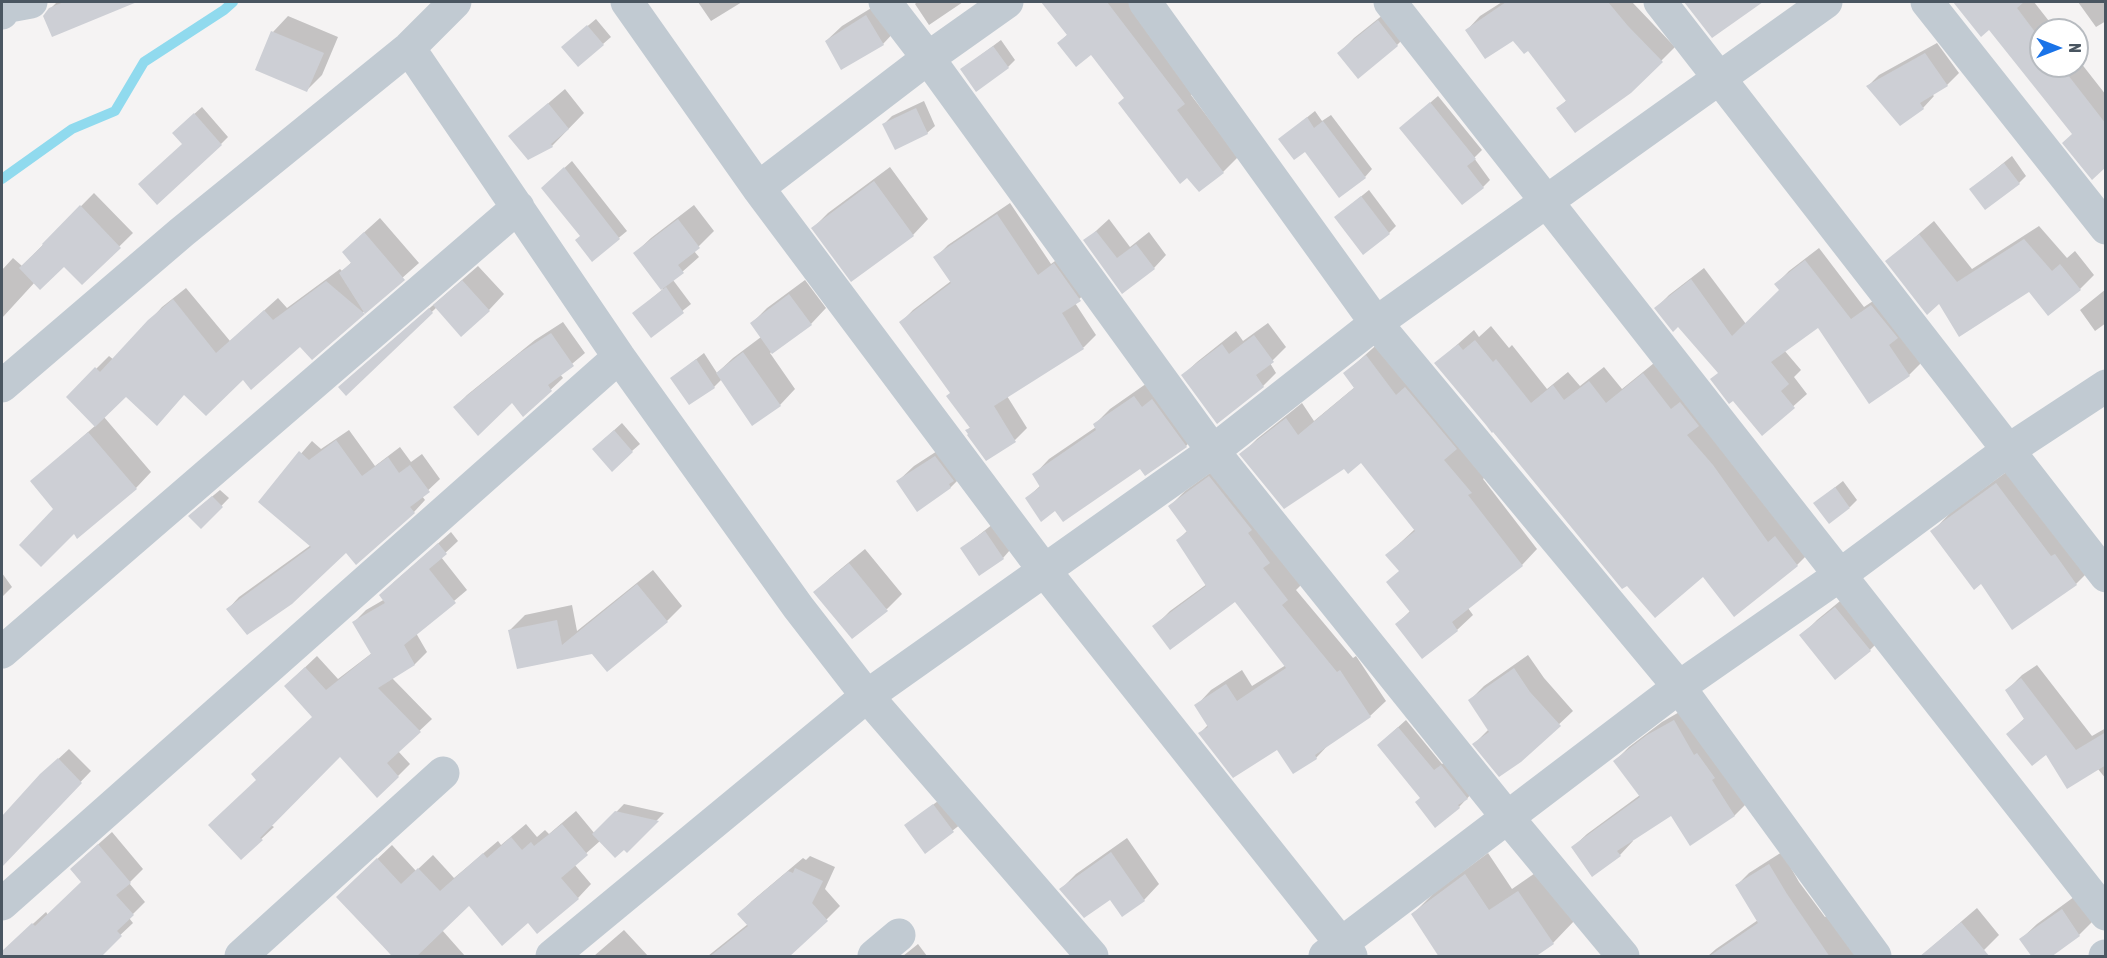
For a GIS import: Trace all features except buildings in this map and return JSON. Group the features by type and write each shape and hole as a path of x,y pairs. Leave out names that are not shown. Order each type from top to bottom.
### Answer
{"street":[{"path":"2,386 182,232 409,48 455,2"},
{"path":"627,2 758,188 1044,570 1338,952 1679,687 1840,575 2007,451 2106,386"},
{"path":"885,2 1213,451 1508,818 1623,957"},
{"path":"758,188 928,58 1007,2"},
{"path":"1145,2 1376,322 1679,687 1875,957"},
{"path":"1390,2 2106,914"},
{"path":"1660,2 2106,576"},
{"path":"552,957 867,696 1213,451 1376,322 1826,2"},
{"path":"1927,2 2106,228"},
{"path":"409,48 619,357 798,607 867,696 1092,957"},
{"path":"2,652 518,207"},
{"path":"2,904 619,357"},
{"path":"241,957 443,773"},
{"path":"874,957 899,935"}],"waterway":[{"path":"2,179 72,129 115,111 144,62 233,2"}]}
